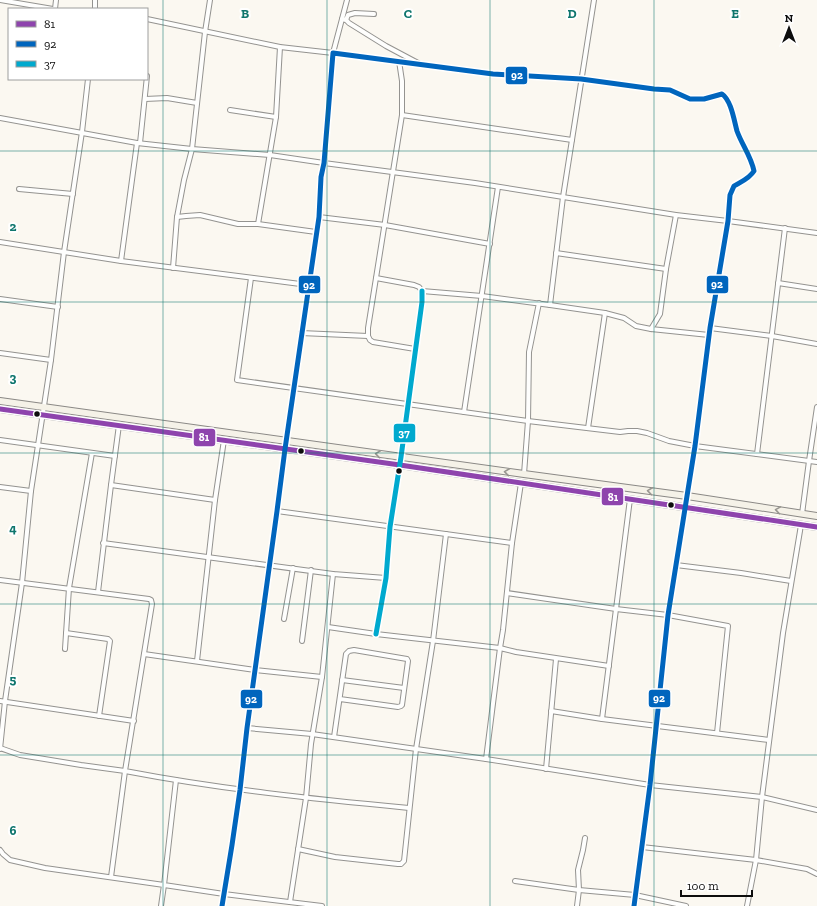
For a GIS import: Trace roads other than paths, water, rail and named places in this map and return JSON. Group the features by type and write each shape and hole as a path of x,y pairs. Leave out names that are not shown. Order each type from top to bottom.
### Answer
{"main road":[{"path":"0,401 687,496 817,516"},
{"path":"0,408 400,465 817,527"}],"street":[{"path":"0,0 48,8"},
{"path":"173,268 177,217 192,149 204,32 210,0"},
{"path":"222,906 240,790 293,388 319,217 321,177 324,163 333,53 344,20 347,0"},
{"path":"550,305 563,197 594,0"},
{"path":"344,20 348,15 374,14"},
{"path":"148,19 280,47 493,74 581,79 670,90 690,99 704,99 722,94 729,102 740,139 753,165 754,171 751,176 734,186 730,195 728,221 710,328 686,507 668,615 650,785 634,906"},
{"path":"344,20 386,46 420,64"},
{"path":"258,224 276,117 280,47"},
{"path":"399,61 402,81 402,115 368,328 368,336 373,342 415,349"},
{"path":"88,80 82,132 64,252 45,407 31,491 22,583 5,701 0,748 20,755 81,766 125,771 240,790 409,808"},
{"path":"121,261 139,143 147,80"},
{"path":"145,99 166,98 197,103"},
{"path":"230,110 276,117"},
{"path":"402,115 520,134 572,140"},
{"path":"0,118 139,143 270,155 498,186 676,215 817,233"},
{"path":"464,412 498,186"},
{"path":"19,189 73,194"},
{"path":"177,217 200,215 238,224 258,224 316,232"},
{"path":"651,330 660,314 666,269 676,215"},
{"path":"319,217 384,225 490,244"},
{"path":"757,454 784,228"},
{"path":"0,242 121,261 308,285"},
{"path":"556,253 666,269"},
{"path":"252,278 237,380 528,421 620,432 637,430 669,441 695,446 817,462"},
{"path":"376,278 414,285 419,287 422,291 422,302 400,465 390,527 386,578 376,634"},
{"path":"778,283 817,290"},
{"path":"422,291 482,296 606,313 624,318 636,326 651,330 709,335"},
{"path":"0,300 58,307"},
{"path":"524,474 528,421 529,352 539,303"},
{"path":"588,428 606,313"},
{"path":"710,328 772,336 817,344"},
{"path":"301,333 368,336"},
{"path":"0,353 51,360"},
{"path":"802,514 817,407"},
{"path":"98,592 119,425"},
{"path":"0,440 115,456"},
{"path":"197,661 208,557 224,440"},
{"path":"65,649 69,588 92,453"},
{"path":"486,759 503,630 512,543 522,483"},
{"path":"111,485 215,500"},
{"path":"0,487 31,491"},
{"path":"602,719 630,499"},
{"path":"277,511 512,543"},
{"path":"747,906 756,860 762,797 783,633 801,525"},
{"path":"298,849 335,857 398,864 401,864 404,861 416,749 433,641 446,534"},
{"path":"103,543 333,574 386,578"},
{"path":"676,565 791,581"},
{"path":"284,619 293,568"},
{"path":"302,641 311,570"},
{"path":"290,902 306,798 312,734 322,677 333,574"},
{"path":"0,580 149,598 151,600 152,604 134,721 126,762 111,877"},
{"path":"507,593 668,615 728,626 717,733"},
{"path":"328,627 500,648 516,652 609,666"},
{"path":"66,633 108,639 110,641 100,716"},
{"path":"334,738 346,654 349,651 354,650 407,659 408,661 401,706 398,707 340,699"},
{"path":"144,654 255,670 322,677"},
{"path":"546,769 556,658"},
{"path":"342,680 404,688"},
{"path":"0,701 134,721"},
{"path":"551,711 602,719 769,740"},
{"path":"247,728 312,734 486,759 650,785 762,797 817,810"},
{"path":"161,906 176,780"},
{"path":"577,906 579,890 578,870 585,838"},
{"path":"642,847 756,860 807,869 817,874"},
{"path":"0,850 10,860 45,868 224,894 322,906"},
{"path":"515,881 579,890 635,895 686,906"}]}
